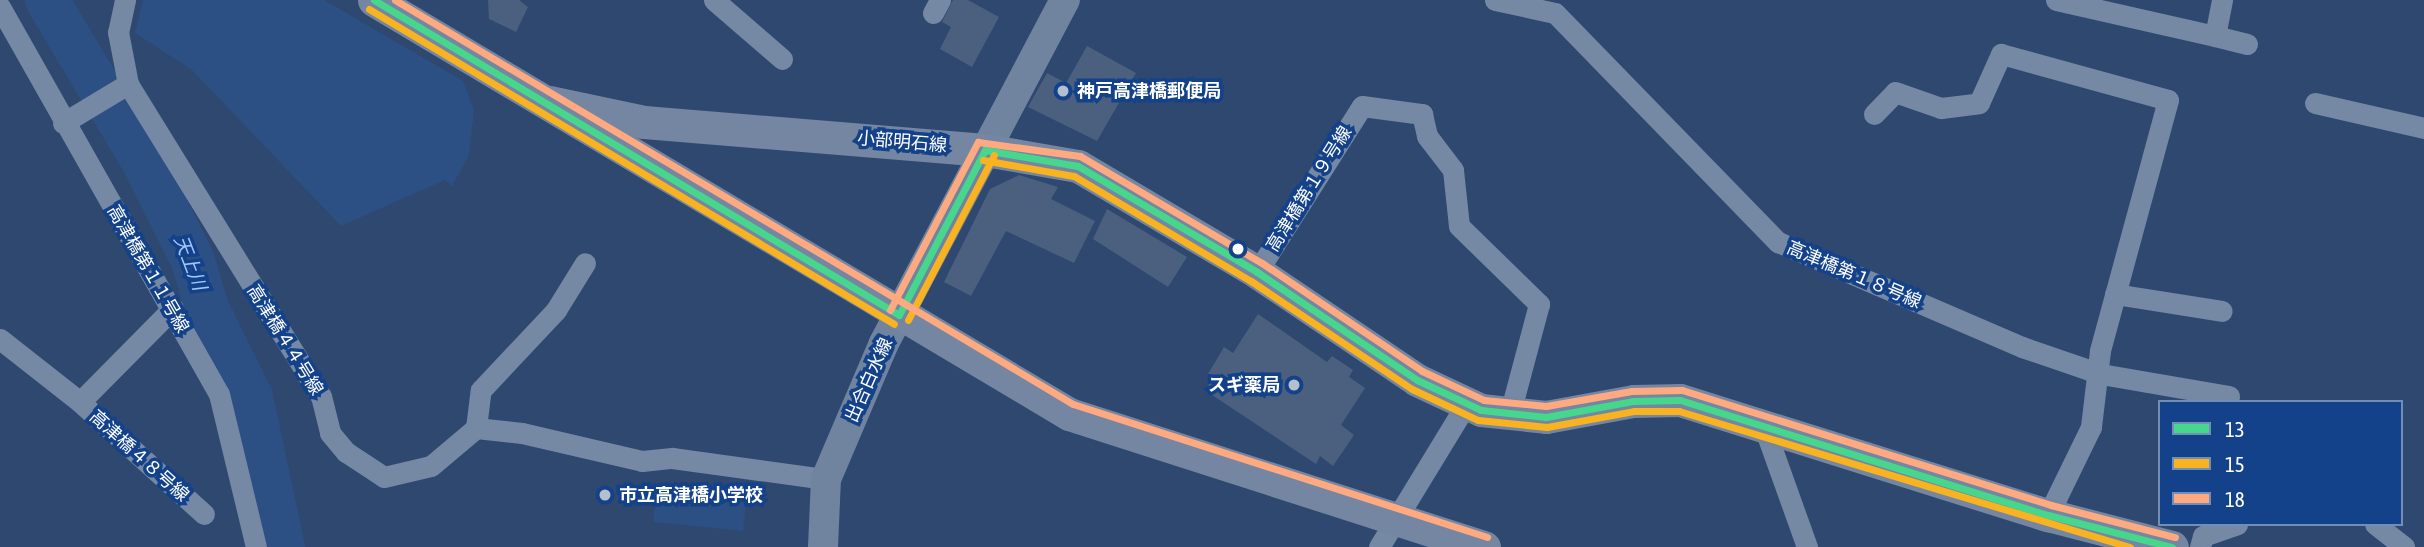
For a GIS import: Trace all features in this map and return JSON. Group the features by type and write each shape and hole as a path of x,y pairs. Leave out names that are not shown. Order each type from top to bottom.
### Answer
{"main road":[{"name":"小部明石線","path":"374,0 549,102 899,316 1069,414 1387,534 1484,547"},
{"name":"小部明石線","path":"549,102 644,122 985,149 1079,166 1257,272 1417,380 1467,403 1510,413 1546,416 1633,401 1680,400 2048,515 2172,547"}],"street":[{"name":"高津橋４４号線","path":"125,0 118,32 128,84 321,396 330,433 346,452 384,477 431,466 476,428"},
{"path":"714,0 782,59"},
{"name":"出合白水線","path":"823,547 826,479 899,316 1065,0"},
{"name":"高津橋第１８号線","path":"1495,0 1555,13 1778,242 2022,347 2101,374 2229,396"},
{"path":"2056,0 2247,44"},
{"path":"2215,36 2222,0"},
{"name":"高津橋第１１号線","path":"0,7 63,123 173,309 219,394 256,547"},
{"path":"1874,114 1895,92 1941,108 1979,103 2001,54 2168,100 2115,294 2091,427 2048,515"},
{"path":"63,123 128,84"},
{"path":"2315,103 2424,128"},
{"name":"高津橋第１９号線","path":"1257,272 1362,106 1422,114 1427,136 1452,170 1459,226 1539,304 1510,413"},
{"path":"585,263 556,310 481,390 476,428 522,433 642,461 672,458 826,479"},
{"path":"2115,294 2222,311"},
{"name":"高津橋４８号線","path":"173,309 80,402 204,514"},
{"path":"0,339 80,402"},
{"path":"1387,534 1467,403"},
{"path":"1763,424 1807,547"},
{"path":"2200,547 2203,537 2232,526"},
{"path":"2378,526 2404,547"}],"water":[{"path":"143,0 324,0 463,81 474,110 469,155 452,186 445,180 341,226 192,70 135,33"},
{"path":"657,483 747,493 743,531 653,522"}],"building":[{"path":"488,0 519,0 528,7 516,32 489,19"},
{"path":"953,0 968,0 999,17 972,67 940,49 951,27 942,22"},
{"path":"1087,46 1136,73 1097,141 1028,107 1047,73 1066,83"},
{"path":"1019,175 1058,187 1051,199 1095,221 1074,263 1006,231 971,296 944,282 990,189"},
{"path":"1107,209 1187,257 1168,287 1093,239"},
{"path":"1258,314 1327,362 1332,356 1353,370 1349,377 1365,388 1341,425 1354,435 1333,466 1320,456 1316,464 1209,393 1208,374 1224,347 1233,353"}],"waterway":[{"name":"天上川","path":"47,0 144,163 193,261 207,308 251,397 283,547"}],"transit line":[{"name":"13","path":"374,0 899,315"},
{"name":"18","path":"395,0 1073,404 1487,537"},
{"name":"15","path":"369,9 894,324"},
{"name":"18","path":"890,310 978,142 1080,156 1262,263 1422,371 1484,400 1546,406 1632,391 1682,390 2051,505 2175,537"},
{"name":"13","path":"985,150 1078,166 1257,272 1417,380 1481,410 1546,417 1633,401 1680,400 2048,515 2172,547"},
{"name":"13","path":"899,315 985,150"},
{"name":"15","path":"908,320 994,155"},
{"name":"15","path":"983,160 1074,176 1251,281 1412,389 1478,420 1547,427 1634,411 1679,411 2130,547"}],"place":[{"name":"神戸高津橋郵便局","path":"1063,91"},
{"name":"スギ薬局","path":"1294,385"},
{"name":"市立高津橋小学校","path":"605,495"}]}
